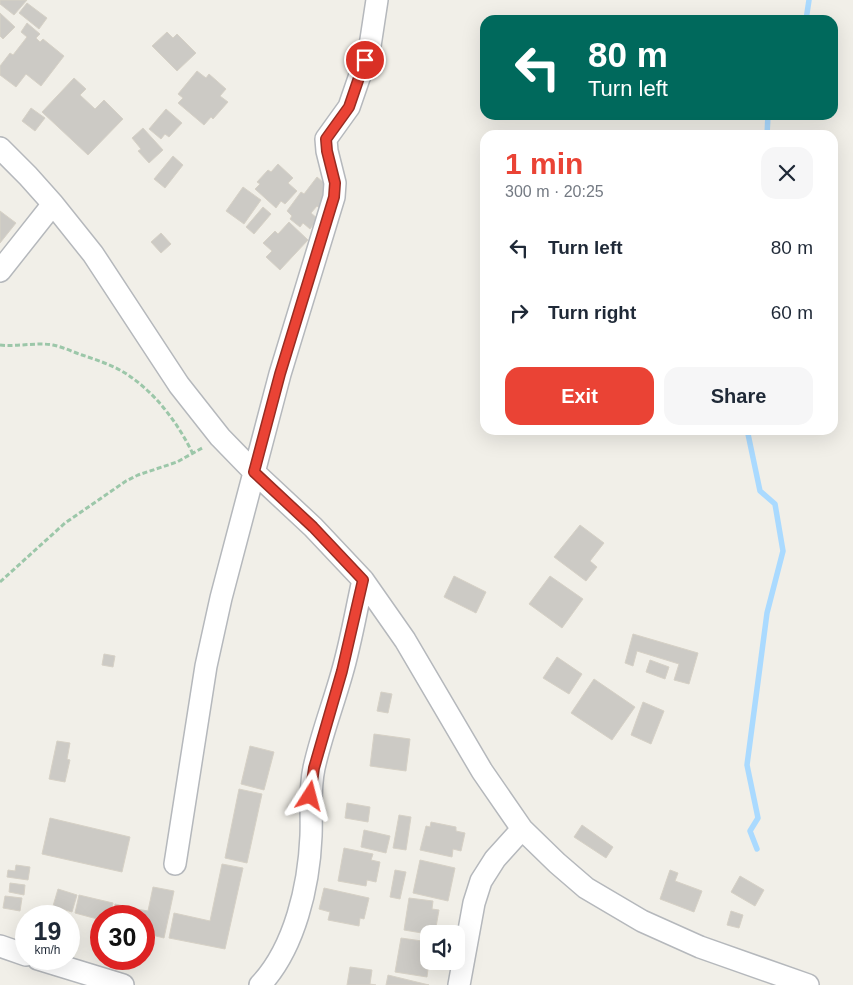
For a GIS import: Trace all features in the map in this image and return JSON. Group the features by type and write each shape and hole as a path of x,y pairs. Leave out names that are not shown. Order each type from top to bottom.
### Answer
{"street":[{"path":"175,864 206,666 221,598 280,374 334,197 335,183 326,139 349,107 370,46 377,0"},
{"path":"0,148 53,204 93,254 179,385 220,437 254,472 313,527 363,580 405,640 482,771 522,828 556,863 586,888 642,921 700,947 808,985"},
{"path":"0,271 53,204"},
{"path":"261,985 274,969 284,951 301,902 309,867 311,834 310,796 314,768 342,671 363,580"},
{"path":"459,985 474,903 481,881 495,860 522,828"},
{"path":"0,946 15,951"},
{"path":"74,970 123,985"}],"path":[{"path":"0,346 56,345 124,373 154,397 184,435 193,454"},
{"path":"0,582 64,522 126,481 177,462 220,437"}],"building":[{"path":"0,0 27,0 14,15 0,4"},
{"path":"27,3 47,18 39,29 19,13"},
{"path":"0,13 15,27 3,39 0,36"},
{"path":"27,23 40,34 36,38 40,42 43,39 64,56 41,86 26,74 16,87 0,75 0,66 10,53 13,55 27,37 21,32"},
{"path":"167,32 173,38 177,34 196,53 177,71 152,46"},
{"path":"197,71 206,78 209,74 226,89 220,96 228,102 213,119 211,117 204,125 178,103 183,98 178,94"},
{"path":"74,78 86,89 80,95 95,109 104,100 123,119 88,155 42,112"},
{"path":"31,108 45,118 35,131 22,121"},
{"path":"166,109 182,123 169,137 165,134 161,139 149,129"},
{"path":"143,128 163,150 149,163 138,151 141,149 132,138"},
{"path":"173,156 183,165 165,188 154,179"},
{"path":"278,164 293,178 288,183 297,191 285,204 281,201 276,208 255,189 260,184 257,182 268,170 271,172"},
{"path":"317,177 329,187 321,209 317,206 311,213 318,219 310,229 303,223 300,227 290,219 292,216 287,211 301,192 304,194"},
{"path":"243,187 261,200 244,224 226,211"},
{"path":"263,207 271,214 254,234 246,227"},
{"path":"0,211 16,223 0,243"},
{"path":"289,222 308,240 280,270 266,257 272,251 263,243 275,231 278,234"},
{"path":"161,233 171,244 161,253 151,242"},
{"path":"580,525 604,543 590,561 597,567 586,581 554,557"},
{"path":"454,576 486,592 476,613 444,597"},
{"path":"550,576 583,599 562,628 529,604"},
{"path":"633,634 698,653 689,684 674,680 679,664 637,651 633,666 625,663"},
{"path":"104,654 115,656 113,667 102,665"},
{"path":"557,657 582,674 569,694 543,678"},
{"path":"650,660 669,667 665,679 646,672"},
{"path":"594,679 635,707 612,740 571,713"},
{"path":"381,692 392,694 388,713 377,711"},
{"path":"643,702 664,711 651,744 631,735"},
{"path":"374,734 410,739 406,771 370,766"},
{"path":"57,741 70,743 67,759 70,760 65,782 49,779"},
{"path":"250,746 274,752 264,790 241,784"},
{"path":"239,789 262,794 247,863 225,858"},
{"path":"347,803 370,807 368,822 345,818"},
{"path":"399,815 411,817 406,850 393,848"},
{"path":"50,818 130,837 122,872 42,854"},
{"path":"431,822 456,827 456,831 465,833 461,851 453,849 452,857 420,850 426,826 430,827"},
{"path":"582,825 613,847 606,858 574,837"},
{"path":"364,830 390,836 386,853 361,847"},
{"path":"344,848 373,854 371,860 380,862 376,882 367,880 366,886 338,881"},
{"path":"420,860 455,868 448,901 413,893"},
{"path":"222,864 243,868 225,949 169,938 174,913 210,921"},
{"path":"16,865 30,867 28,880 7,877 8,870 15,871"},
{"path":"395,870 406,872 400,899 390,897"},
{"path":"670,870 678,873 675,881 702,891 694,912 660,899"},
{"path":"740,876 764,890 755,906 731,892"},
{"path":"10,883 25,885 24,895 9,892"},
{"path":"153,887 174,891 164,938 155,936 155,905 149,905"},
{"path":"324,888 369,898 364,919 360,918 359,926 328,920 330,912 319,909"},
{"path":"58,889 77,895 74,905 53,905"},
{"path":"79,895 113,903 113,905 90,905 90,917 80,914 80,905 77,905"},
{"path":"5,896 22,898 21,905 15,905 15,910 3,908"},
{"path":"409,898 433,901 432,909 439,910 436,925 420,925 420,933 404,930"},
{"path":"731,911 743,915 739,928 727,925"},
{"path":"401,938 420,941 420,970 428,970 427,977 395,972"},
{"path":"350,967 372,970 370,984 376,985 347,985"},
{"path":"388,975 429,985 386,985"}],"waterway":[{"path":"807,15 809,0"},
{"path":"767,130 768,120"},
{"path":"748,435 760,491 775,504 783,551 767,613 747,765 758,818 750,831 757,849"}],"route":[{"path":"310,796 314,768 353,630 363,580 313,527 254,472 265,425 334,197 335,183 326,139 349,107 365,60"}]}
